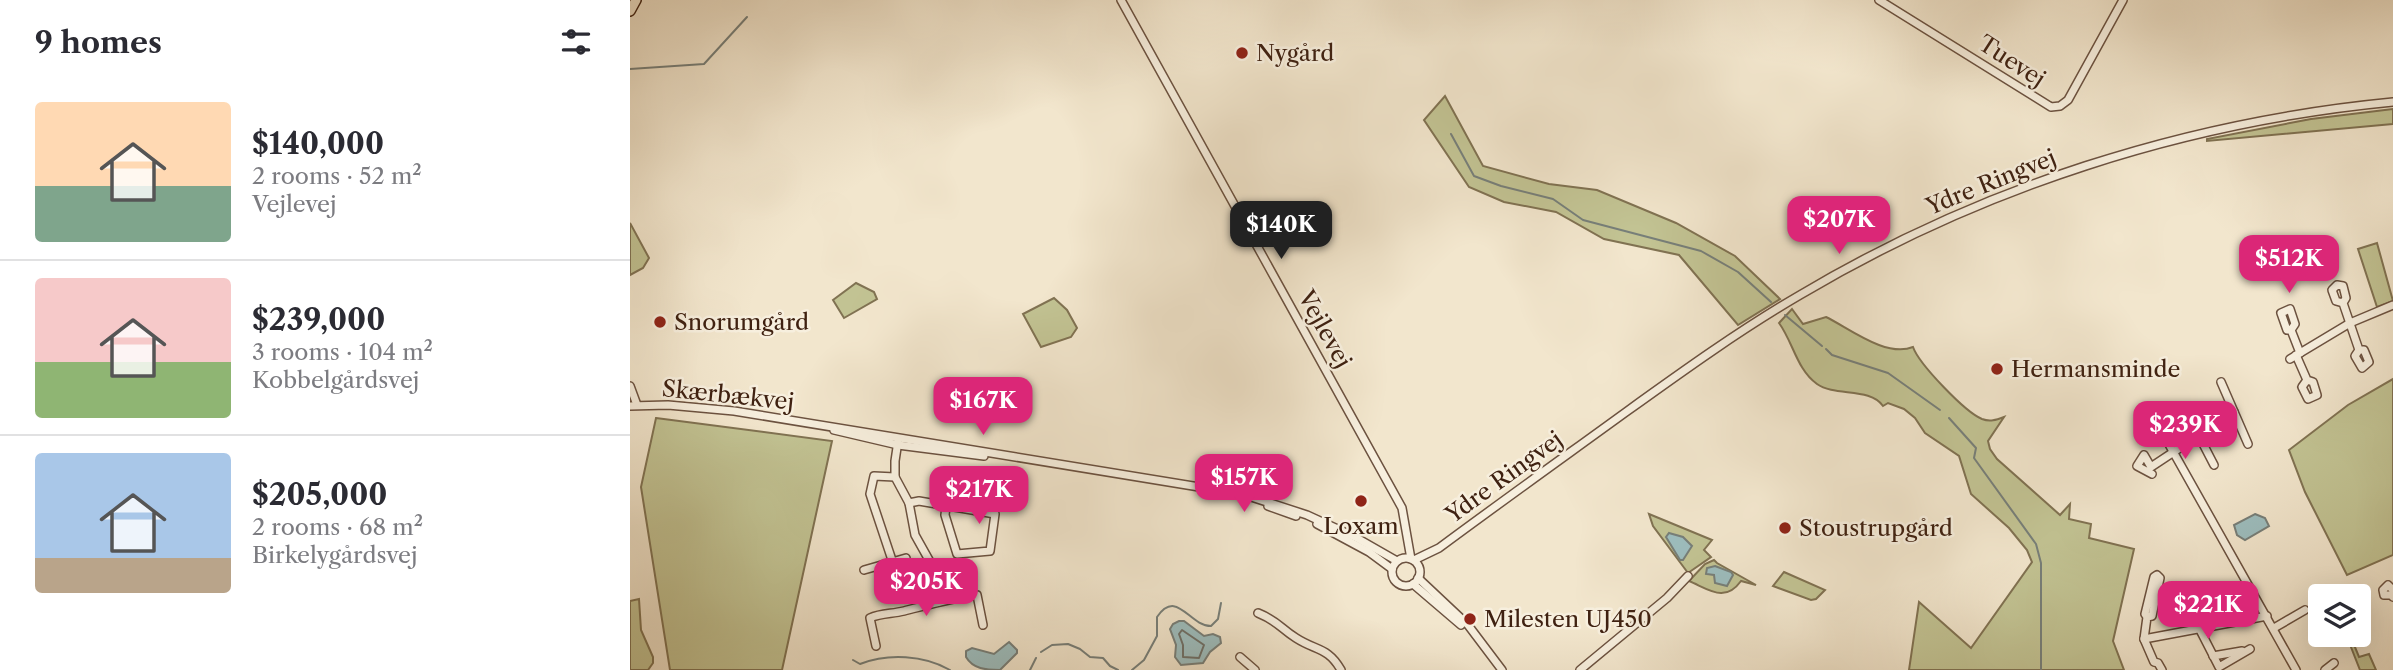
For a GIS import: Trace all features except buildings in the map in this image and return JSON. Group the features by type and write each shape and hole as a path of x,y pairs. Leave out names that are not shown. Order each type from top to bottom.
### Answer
{"main road":[{"path":"630,10 636,0"}],"street":[{"name":"Vejlevej","path":"1121,0 1402,508 1412,560"},
{"name":"Tuevej","path":"1879,0 2042,103 2055,107 2068,100 2123,0"},
{"name":"Ydre Ringvej","path":"1412,560 1439,548 1757,321 1823,281 1913,234 2024,187 2148,147 2246,123 2393,102"},
{"path":"2343,303 2359,350"},
{"path":"2295,356 2350,323 2393,305"},
{"path":"2291,330 2295,356 2306,380"},
{"path":"2221,382 2248,444"},
{"path":"630,386 634,406"},
{"name":"Skærbækvej","path":"634,406 710,408 821,425 898,441 1242,494 1307,515 1399,560"},
{"path":"2148,407 2296,670"},
{"path":"2185,409 2214,466"},
{"path":"2151,467 2234,412"},
{"path":"898,441 895,477 909,503 915,535 929,560 939,602"},
{"path":"893,563 870,494 874,476 895,477"},
{"name":"Skærbækvej","path":"1194,487 1252,501 1305,519 1351,542 1392,569"},
{"path":"909,503 919,501 995,514 990,551 957,554 945,516 946,506"},
{"name":"Vejlevej","path":"1399,560 1407,533"},
{"name":"Ydre Ringvej","path":"1417,578 1439,548"},
{"path":"864,570 906,558"},
{"path":"1417,578 1405,586 1397,584 1392,577 1392,569 1399,560 1412,560 1417,578 1502,670"},
{"path":"2147,617 2152,616 2160,578 2157,575 2154,577 2145,614 2147,617 2144,639 2152,666 2158,663 2162,670"},
{"path":"1580,670 1667,598 1688,576"},
{"path":"876,646 870,618 939,602 977,595 983,625"},
{"path":"2219,599 2232,622"},
{"path":"2274,628 2305,610"},
{"path":"1258,613 1281,625 1298,640 1321,648 1341,670"},
{"path":"2144,639 2267,616"},
{"path":"2199,628 2213,656"},
{"path":"1240,657 1255,670"},
{"path":"2325,670 2334,663"}],"green space":[{"path":"1445,96 1483,166 1549,184 1597,190 1676,223 1735,256 1780,299 1738,325 1679,255 1604,239 1556,212 1504,202 1469,187 1424,120"},
{"path":"2393,109 2393,124 2207,141 2311,119"},
{"path":"630,223 649,258 643,268 630,275"},
{"path":"2377,243 2393,301 2377,307 2358,249"},
{"path":"856,283 874,292 877,299 844,318 833,300"},
{"path":"1054,298 1067,310 1077,328 1071,337 1041,347 1023,314"},
{"path":"1792,309 1803,324 1826,317 1880,345 1902,349 1913,347 1933,375 1974,415 1988,420 2004,417 1988,441 1997,459 2060,515 2070,504 2069,519 2091,524 2089,538 2134,549 2113,641 2124,670 1909,670 1919,602 1971,648 2032,562 2027,550 2009,528 1971,494 1959,456 1925,433 1915,418 1904,409 1888,403 1883,406 1870,396 1824,388 1810,378 1779,323"},
{"path":"2393,379 2393,555 2347,575 2305,492 2289,450 2348,405"},
{"path":"656,418 832,441 782,670 670,670 641,487"},
{"path":"1649,514 1712,540 1704,550 1711,557 1688,573 1653,526"},
{"path":"1714,560 1756,585 1741,581 1729,592 1717,593 1689,581 1705,564"},
{"path":"1784,572 1825,590 1811,600 1773,586"},
{"path":"639,599 641,630 653,663 648,670 630,670 630,601"},
{"path":"2351,647 2355,647 2359,657 2369,654 2376,670 2360,670"}],"water":[{"path":"2255,514 2265,518 2269,526 2245,540 2237,535 2234,525"},
{"path":"1669,533 1683,537 1692,546 1683,560 1680,560 1666,537"},
{"path":"1715,566 1733,575 1727,586 1715,583 1714,575 1706,574 1707,568"},
{"path":"1179,621 1184,621 1204,636 1213,634 1220,637 1221,643 1210,652 1203,663 1181,665 1175,657 1176,645 1170,629"},
{"path":"1009,642 1017,653 1000,670 976,666 966,657 966,651 972,648 994,654"}],"waterway":[{"path":"630,69 704,64 747,17"},
{"path":"1451,134 1474,176 1553,199 1583,220 1701,251 1738,272 1771,302"},
{"path":"1785,315 1822,346"},
{"path":"1826,349 1832,355 1888,373 1940,410"},
{"path":"1949,418 1976,448 1974,458 2036,544 2041,563 2041,670"},
{"path":"1132,670 1144,660 1157,636 1157,617 1164,609 1177,607 1196,621 1211,626 1218,619 1221,603"},
{"path":"1041,652 1052,645 1068,644 1090,657 1103,658 1118,670"},
{"path":"853,660 860,664 882,658 906,657 929,661 950,670"},
{"path":"1030,670 1036,658"}],"place":[{"name":"Nygård","path":"1242,53"},
{"name":"Snorumgård","path":"660,322"},
{"name":"Hermansminde","path":"1997,369"},
{"name":"Loxam","path":"1361,501"},
{"name":"Stoustrupgård","path":"1785,528"},
{"name":"Milesten UJ450","path":"1470,619"}]}
